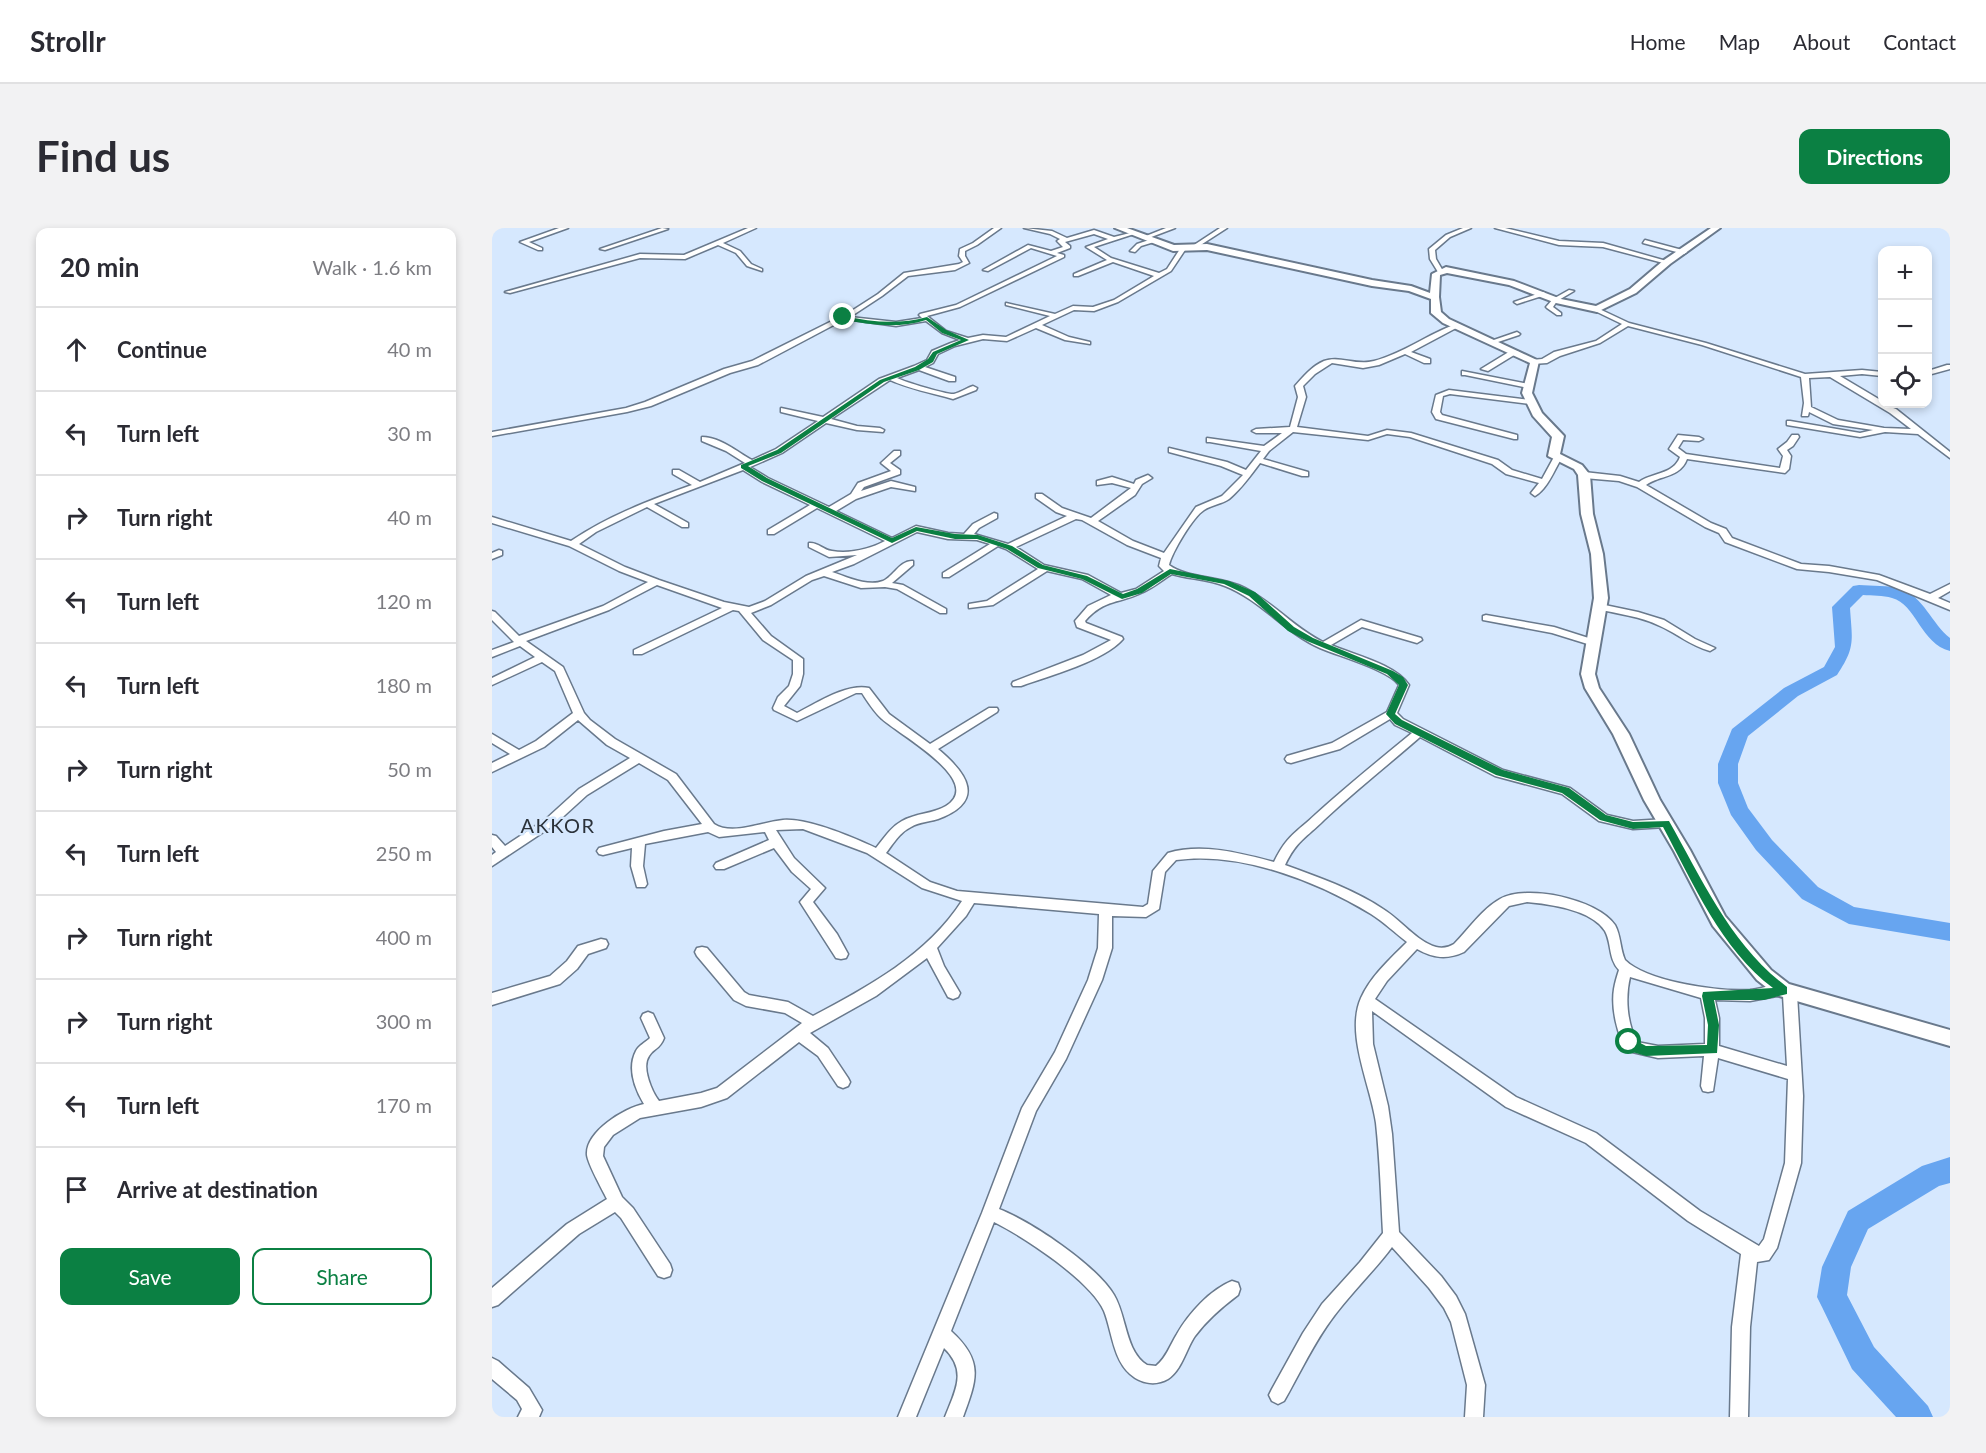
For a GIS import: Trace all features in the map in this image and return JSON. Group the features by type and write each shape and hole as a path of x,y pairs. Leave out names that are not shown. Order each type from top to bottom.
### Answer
{"street":[{"path":"540,249 523,242 565,228"},
{"path":"603,249 665,228"},
{"path":"508,292 640,256 685,257 753,228"},
{"path":"492,434 627,410 648,404 726,371 750,365 843,317 888,290 893,282 903,276 926,270 959,267 965,264 967,262 962,256 962,250 998,228"},
{"path":"1027,228 1052,233 1063,240 1068,248 1053,252"},
{"path":"1160,276 1113,260 1089,247 1172,228"},
{"path":"572,544 593,530 647,504 779,451 882,381 919,367 930,361 935,353 966,340 987,336 1006,339 1075,308 1094,309 1107,304 1171,269 1188,248 1224,228"},
{"path":"1440,271 1433,259 1432,249 1451,234 1468,228"},
{"path":"1498,228 1559,243 1603,245 1667,262"},
{"path":"1595,309 1633,291 1667,262 1716,228"},
{"path":"1052,233 1063,229"},
{"path":"1038,248 1094,232 1132,236 1188,248 1206,247 1372,283 1411,289 1434,297"},
{"path":"1132,236 1139,245 1133,251"},
{"path":"1660,238 1687,249"},
{"path":"1645,242 1687,249"},
{"path":"719,243 738,252 749,265 760,270"},
{"path":"843,317 867,322 907,325 926,316 958,306 1061,256 1029,246 1015,256 986,270"},
{"path":"1076,275 1113,260"},
{"path":"1627,324 1598,342 1557,354 1544,362 1535,362 1456,326 1436,313 1437,303 1434,297 1436,274 1440,271 1455,271 1497,280 1555,300 1595,309 1627,324 1704,344 1804,376 1862,372 1878,374"},
{"path":"1559,314 1549,309 1555,300 1571,291"},
{"path":"1517,302 1543,294"},
{"path":"951,300 917,309 944,332 966,340"},
{"path":"1008,304 1056,316"},
{"path":"1035,325 1067,339 1088,343"},
{"path":"1292,759 1336,746 1391,714 1403,682 1390,672 1323,646 1291,629 1252,594 1213,579 1170,571 1164,566 1166,557 1199,509 1225,498 1248,474 1266,449 1291,429 1298,419 1298,406 1302,397 1299,386 1319,365 1334,359 1370,364 1408,352 1456,326"},
{"path":"1492,342 1517,334"},
{"path":"1485,369 1515,351"},
{"path":"1408,352 1427,361"},
{"path":"1367,1000 1511,1102 1591,1138 1694,1216 1750,1251 1763,1254 1771,1242 1790,1178 1795,1132 1795,1075 1787,992 1764,975 1719,921 1652,800 1621,734 1592,688 1588,674 1600,607 1601,583 1597,554 1587,514 1584,475 1578,468 1557,459 1553,454 1558,436 1530,402 1527,393 1535,362"},
{"path":"919,367 952,379"},
{"path":"1932,372 1950,367"},
{"path":"1465,373 1528,386"},
{"path":"1833,375 1856,391 1893,411 1950,456"},
{"path":"1803,425 1807,408 1804,376"},
{"path":"891,378 911,387 924,388 949,397 957,397 974,388"},
{"path":"1493,387 1499,381"},
{"path":"1514,437 1439,417 1436,412 1441,393 1530,402"},
{"path":"1807,408 1836,422 1885,430 1919,432"},
{"path":"784,410 857,428 880,430"},
{"path":"1790,423 1860,435 1885,430"},
{"path":"1256,431 1291,429 1368,438 1387,432 1411,435 1495,462 1509,471 1544,482"},
{"path":"1699,439 1681,437 1673,449 1684,456 1779,471 1785,469 1787,456 1782,449 1795,437"},
{"path":"705,439 729,448 765,480 892,541"},
{"path":"1210,440 1266,449"},
{"path":"1172,450 1224,464 1248,474"},
{"path":"851,498 861,485 897,472 885,462 897,453"},
{"path":"1640,484 1647,479 1675,472 1682,464 1684,456"},
{"path":"1535,494 1557,459"},
{"path":"1258,460 1305,474"},
{"path":"676,472 699,485"},
{"path":"1584,475 1640,484 1725,532 1725,538 1728,540 1800,567 1829,569 1879,578 1950,607"},
{"path":"1091,522 1132,493 1139,482 1148,478"},
{"path":"1100,483 1112,480 1135,487"},
{"path":"829,511 851,498 891,484 912,489"},
{"path":"1039,496 1054,507 1091,522 1130,543 1166,557"},
{"path":"647,504 685,525"},
{"path":"771,532 816,505"},
{"path":"967,536 976,526 994,516"},
{"path":"1009,547 1076,516"},
{"path":"492,520 572,544 622,569 743,610 760,606 822,572 916,529 997,543 1009,547 1046,568 1085,577 1120,596"},
{"path":"946,575 997,543"},
{"path":"812,545 829,554 870,552"},
{"path":"885,584 910,563"},
{"path":"972,606 990,603 1046,568"},
{"path":"1017,684 1101,651 1117,642 1118,639 1080,623 1090,608 1140,591 1170,571"},
{"path":"822,572 861,585 885,584 907,589 943,611"},
{"path":"492,654 606,608 656,582"},
{"path":"1929,598 1950,587"},
{"path":"638,651 731,607"},
{"path":"1600,607 1632,613 1662,623 1689,641 1710,648"},
{"path":"743,610 767,638 799,661 793,690 782,698 778,708 800,716 854,690 866,690 885,716 946,762 963,782 965,789 963,795 953,806 943,813 902,827 878,854"},
{"path":"494,618 520,641 560,669 579,714 598,733 672,777 707,822 719,833 784,824 804,825 878,854 926,885 970,899 1138,913 1150,910 1158,897 1161,866 1172,856 1212,854 1277,868 1321,884 1375,910 1416,941 1440,953 1454,951 1505,902 1518,897 1533,896 1569,904 1605,921 1612,933 1619,963 1626,969 1676,988 1707,996 1764,995 1787,992 1858,1010 1950,1038"},
{"path":"1486,618 1554,630 1594,644"},
{"path":"1323,646 1361,623 1417,640"},
{"path":"492,682 543,657"},
{"path":"930,749 993,710"},
{"path":"492,768 540,744 579,714"},
{"path":"1391,714 1399,722 1499,773 1566,791 1603,818 1633,825 1666,823"},
{"path":"1277,868 1288,846 1298,835 1420,732"},
{"path":"492,738 519,755"},
{"path":"492,861 550,822 583,792 639,758"},
{"path":"603,851 639,843 707,822"},
{"path":"769,827 775,842 803,876 819,888 806,903 841,954"},
{"path":"492,839 504,853"},
{"path":"720,866 775,842"},
{"path":"639,843 637,866 641,884"},
{"path":"664,1270 627,1214 616,1202 595,1156 597,1144 608,1130 637,1112 722,1093 813,1023 871,992 930,948 961,913 970,899"},
{"path":"907,1417 942,1335 1029,1108 1061,1055 1095,980 1106,948 1106,911"},
{"path":"1278,1395 1328,1310 1366,1268 1391,1235 1389,1172 1382,1118 1363,1025 1367,1000 1390,969 1416,941"},
{"path":"492,999 555,980 572,965 583,950 601,944"},
{"path":"930,948 938,968 953,993"},
{"path":"702,952 739,996 746,1000 788,1008 813,1023"},
{"path":"1626,969 1620,991 1621,1010 1629,1042 1633,1047 1658,1052 1712,1050 1795,1075"},
{"path":"1707,996 1713,1025 1708,1086"},
{"path":"648,1018 657,1038 655,1043 642,1053 641,1085 647,1099 654,1107"},
{"path":"799,1033 823,1052 843,1082"},
{"path":"492,1299 573,1229 616,1202"},
{"path":"990,1213 1009,1220 1035,1237 1072,1265 1107,1298 1132,1365 1147,1374 1157,1375 1166,1369 1194,1321 1232,1289"},
{"path":"1391,1235 1435,1282 1450,1302 1459,1320 1476,1385 1474,1417"},
{"path":"1739,1417 1741,1327 1750,1251"},
{"path":"942,1335 960,1350 966,1361 966,1379 954,1417"},
{"path":"492,1367 523,1394 533,1415"}],"waterway":[{"path":"1950,646 1935,635 1909,600 1897,593 1859,590 1841,607 1844,647 1831,671 1791,692 1739,733 1728,764 1728,783 1738,810 1764,845 1810,893 1849,915 1950,932"},
{"path":"1917,1417 1863,1358 1832,1297 1837,1267 1858,1220 1932,1175 1950,1170"}],"district":[{"name":"AKKOR","path":"558,825"}],"route":[{"path":"843,317 867,322 907,325 927,318 944,332 966,340 935,353 930,361 917,368 882,381 779,451 743,466 765,480 892,541 916,529 926,529 955,537 978,537 1009,547 1041,567 1085,577 1120,596 1140,591 1170,571 1226,583 1252,594 1277,614 1291,629 1310,640 1390,672 1400,679 1404,685 1391,714 1399,722 1499,773 1566,791 1593,813 1603,818 1633,825 1666,823 1719,921 1764,975 1784,990 1764,995 1707,996 1711,1006 1713,1025 1712,1050 1646,1051 1633,1047 1629,1042"}]}
